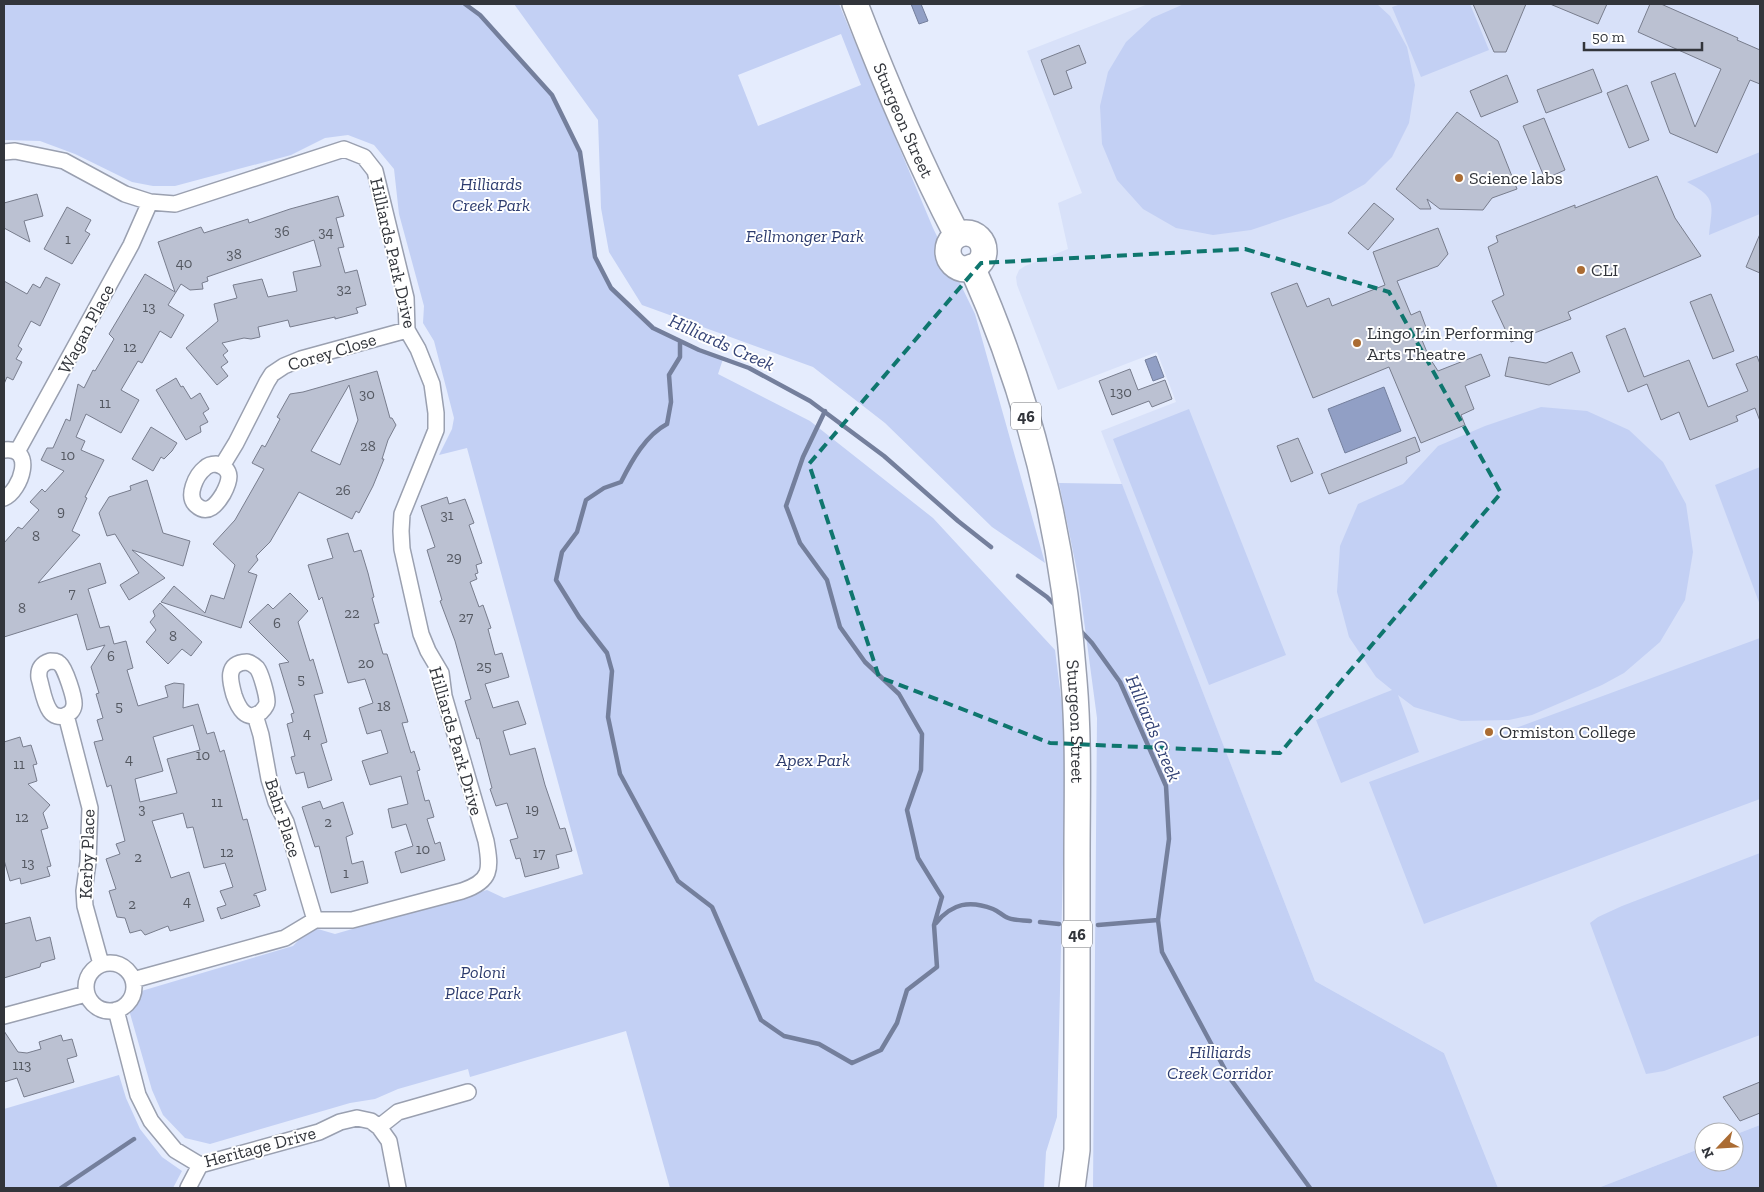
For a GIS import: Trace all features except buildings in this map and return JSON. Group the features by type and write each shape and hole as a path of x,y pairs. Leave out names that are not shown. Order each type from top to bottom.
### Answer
{"main road":[{"name":"Sturgeon Street","path":"855,4 876,58 934,191 957,235 963,233 974,235 984,248 981,260 972,267 1002,339 1022,402 1051,510 1062,570 1078,737 1077,1150 1072,1188"}],"street":[{"name":"Hilliards Park Drive","path":"4,152 15,151 64,160 125,194 150,202 175,204 344,149 364,157 375,171 406,298 408,330 432,384 436,413 436,430 402,514 402,549 421,634 441,674 444,696 486,841 490,862 487,873 477,886 352,920 315,920"},
{"name":"Wagan Place","path":"4,498 12,493 23,470 24,463 10,451 131,245 150,202"},
{"name":"Corey Close","path":"222,466 272,374 284,366 301,359 408,330"},
{"name":"Bahr Place","path":"255,714 276,802 286,822 315,920"},
{"name":"Kerby Place","path":"66,715 90,808 91,823 84,891 85,906 101,964"},
{"path":"133,980 285,938 315,920"},
{"path":"101,964 116,964 129,973 133,980 132,995 123,1007 116,1010 100,1009 92,1003 86,994 87,980 95,968 101,964"},
{"path":"4,1016 86,994"},
{"name":"Heritage Drive","path":"116,1010 138,1095 150,1121 175,1150 200,1165 319,1132 340,1122 357,1118 371,1121 379,1127"},
{"path":"398,1188 389,1140 379,1127 398,1112 468,1092"},
{"path":"188,1188 200,1165"}],"highlighted area":[{"path":"1245,249 1389,292 1501,493 1280,753 1050,743 879,677 809,464 981,263"}],"shaded area":[{"path":"911,4 921,4 928,21 919,24"},
{"name":"Ormiston College","path":"1148,4 1760,4 1760,1125 1744,1131 1744,1122 1694,1122 1694,1151 1598,1188 1498,1188 1444,1053 1315,981 1101,431 1176,402 1157,352 1058,390 1017,285 1016,277 1019,270 1068,249 1058,203 1082,193 1027,51"},
{"path":"1156,356 1164,377 1153,381 1145,360"},
{"path":"1384,387 1401,431 1345,453 1328,409"}],"green space":[{"name":"Apex Park","path":"4,4 464,4 480,15 552,95 580,152 595,257 611,288 653,328 723,359 718,374 810,421 933,518 1055,650 1066,737 1057,1117 1046,1152 1044,1188 670,1188 626,1031 470,1077 468,1069 398,1089 375,1099 350,1103 210,1144 185,1138 163,1115 152,1090 129,1010 138,992 293,946 311,927 335,934 487,890 504,898 583,874 467,448 439,455 452,429 454,418 434,341 423,323 424,306 399,214 394,169 374,145 348,135 325,138 291,155 175,186 153,186 132,182 75,154 40,141 4,140"},
{"name":"Fellmonger Park","path":"514,4 839,4 933,228 975,314 1045,563 992,527 885,423 813,367 642,305 609,252 601,208 598,120","holes":["841,34 861,85 758,126 738,75"]},
{"path":"1184,4 1377,4 1390,16 1407,47 1415,85 1409,123 1392,157 1365,184 1331,203 1251,230 1213,235 1176,228 1143,209 1117,180 1102,144 1100,106 1108,72 1126,42 1152,18"},
{"path":"1401,4 1470,4 1489,50 1421,77 1392,7"},
{"path":"1760,152 1760,214 1709,235 1711,203 1704,193 1687,182"},
{"path":"1541,407 1587,411 1629,430 1663,462 1686,504 1693,552 1685,600 1660,642 1624,673 1602,685 1532,715 1509,720 1461,721 1414,707 1398,695 1419,752 1341,783 1316,720 1392,690 1376,677 1349,637 1337,592 1340,546 1358,504 1403,484 1438,446 1485,426"},
{"path":"1189,409 1286,655 1209,685 1113,439"},
{"path":"1760,467 1760,605 1715,485"},
{"name":"Hilliards Creek Corridor","path":"1059,483 1122,484 1315,981 1444,1053 1498,1188 1093,1188 1097,718 1078,576"},
{"path":"1760,638 1760,799 1424,924 1369,782"},
{"path":"1760,853 1760,1035 1664,1071 1646,1074 1590,923 1598,917 1622,906"},
{"path":"119,1075 126,1098 140,1129 162,1157 182,1171 173,1188 4,1188 4,1109"},
{"path":"1760,1125 1760,1188 1598,1188 1694,1151 1694,1172 1744,1172 1744,1131"}],"waterway":[{"name":"Hilliards Creek","path":"465,4 480,15 552,95 580,152 595,257 611,288 653,328 699,350 749,368 810,401 884,456 958,521 991,547"},
{"path":"680,341 680,357 669,375 671,402 667,424 646,441 621,482 604,488 586,500 577,532 562,552 556,580 579,617 607,653 612,671 608,717 620,774 678,881 712,907 761,1020 784,1036 819,1044 852,1063 881,1050 897,1023 907,990 937,967 934,925 942,897 918,858 907,810 921,770 922,734 899,694 865,662 840,627 827,580 800,543 786,506 803,457 825,411"},
{"name":"Hilliards Creek","path":"1018,576 1047,597 1057,607"},
{"name":"Hilliards Creek","path":"1078,628 1092,643 1120,682 1166,786 1169,839 1158,920 1162,952 1229,1077 1310,1188"},
{"path":"936,923 948,911 955,907 969,904 985,906 1012,919 1030,921"},
{"path":"1098,925 1158,920"},
{"path":"1040,922 1059,924"},
{"path":"61,1188 134,1139"}],"place":[{"name":"Science labs","path":"1459,178"},
{"name":"CLI","path":"1581,270"},
{"name":"Lingo Lin Performing Arts Theatre","path":"1357,343"},
{"name":"Ormiston College","path":"1489,732"}],"park label":[{"name":"Hilliards Creek Park","path":"491,194"},
{"name":"Poloni Place Park","path":"483,982"}]}
